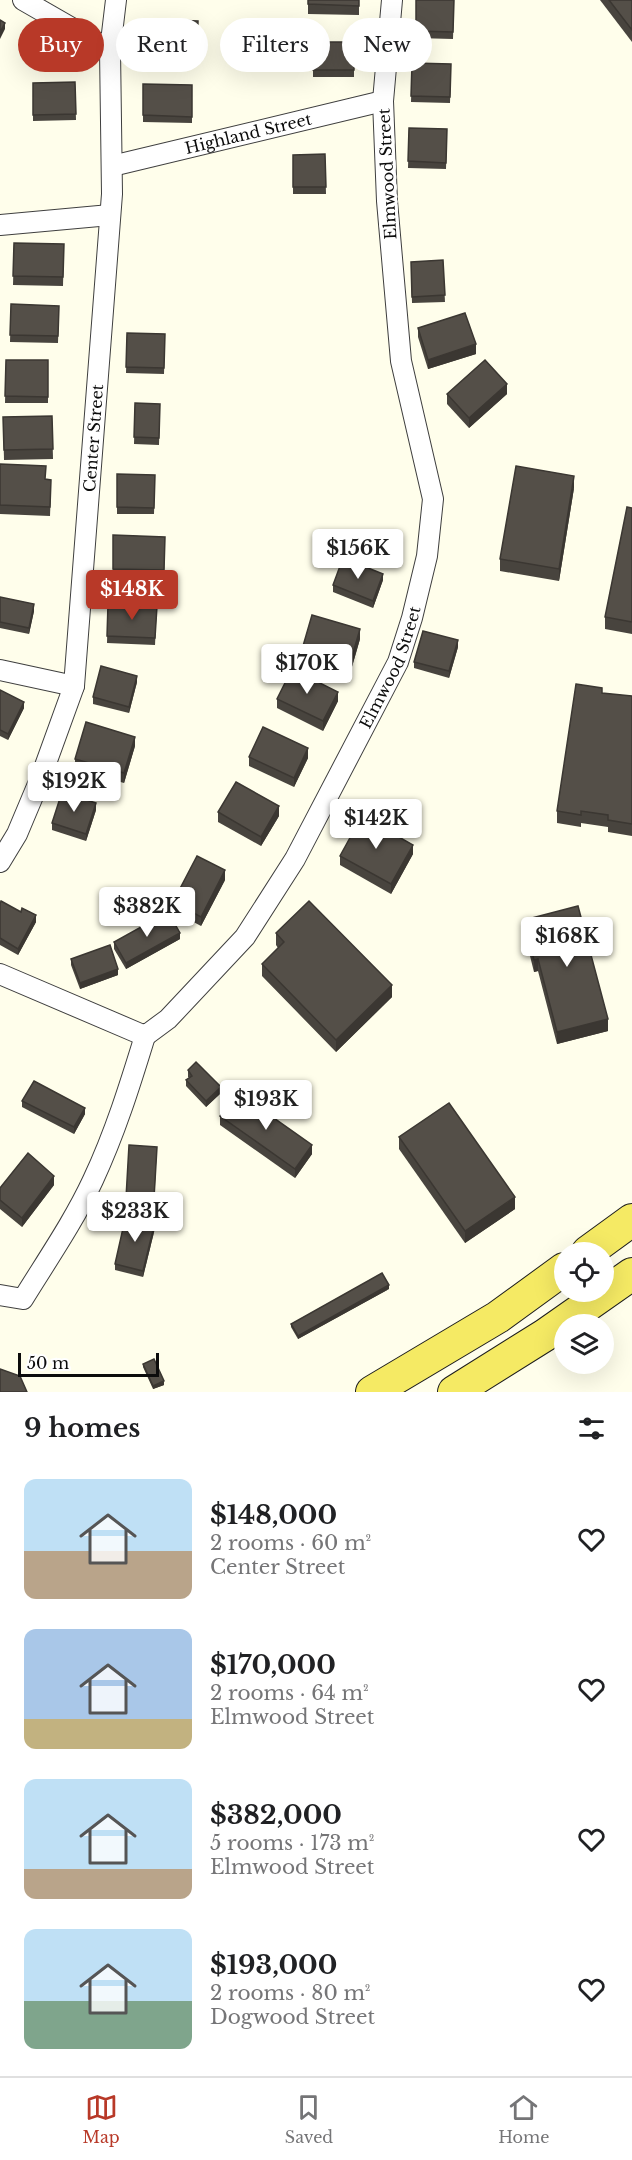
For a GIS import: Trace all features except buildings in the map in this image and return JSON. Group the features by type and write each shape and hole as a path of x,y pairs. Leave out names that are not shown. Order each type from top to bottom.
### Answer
{"main road":[{"path":"602,1242 632,1220"},
{"path":"454,1392 544,1335 632,1274"},
{"path":"372,1392 498,1317 554,1276"}],"street":[{"path":"23,0 110,50"},
{"name":"Center Street","path":"0,862 17,834 74,686 110,215 112,166 110,50 116,0"},
{"name":"Elmwood Street","path":"145,1036 168,1019 245,937 296,859 398,662 412,618 427,556 433,499 401,361 387,201 383,101 392,0"},
{"name":"Highland Street","path":"112,166 383,101"},
{"path":"0,225 110,215"},
{"path":"0,670 74,686"},
{"path":"0,974 145,1036 125,1102 93,1181 69,1225 23,1299 0,1295"}]}
